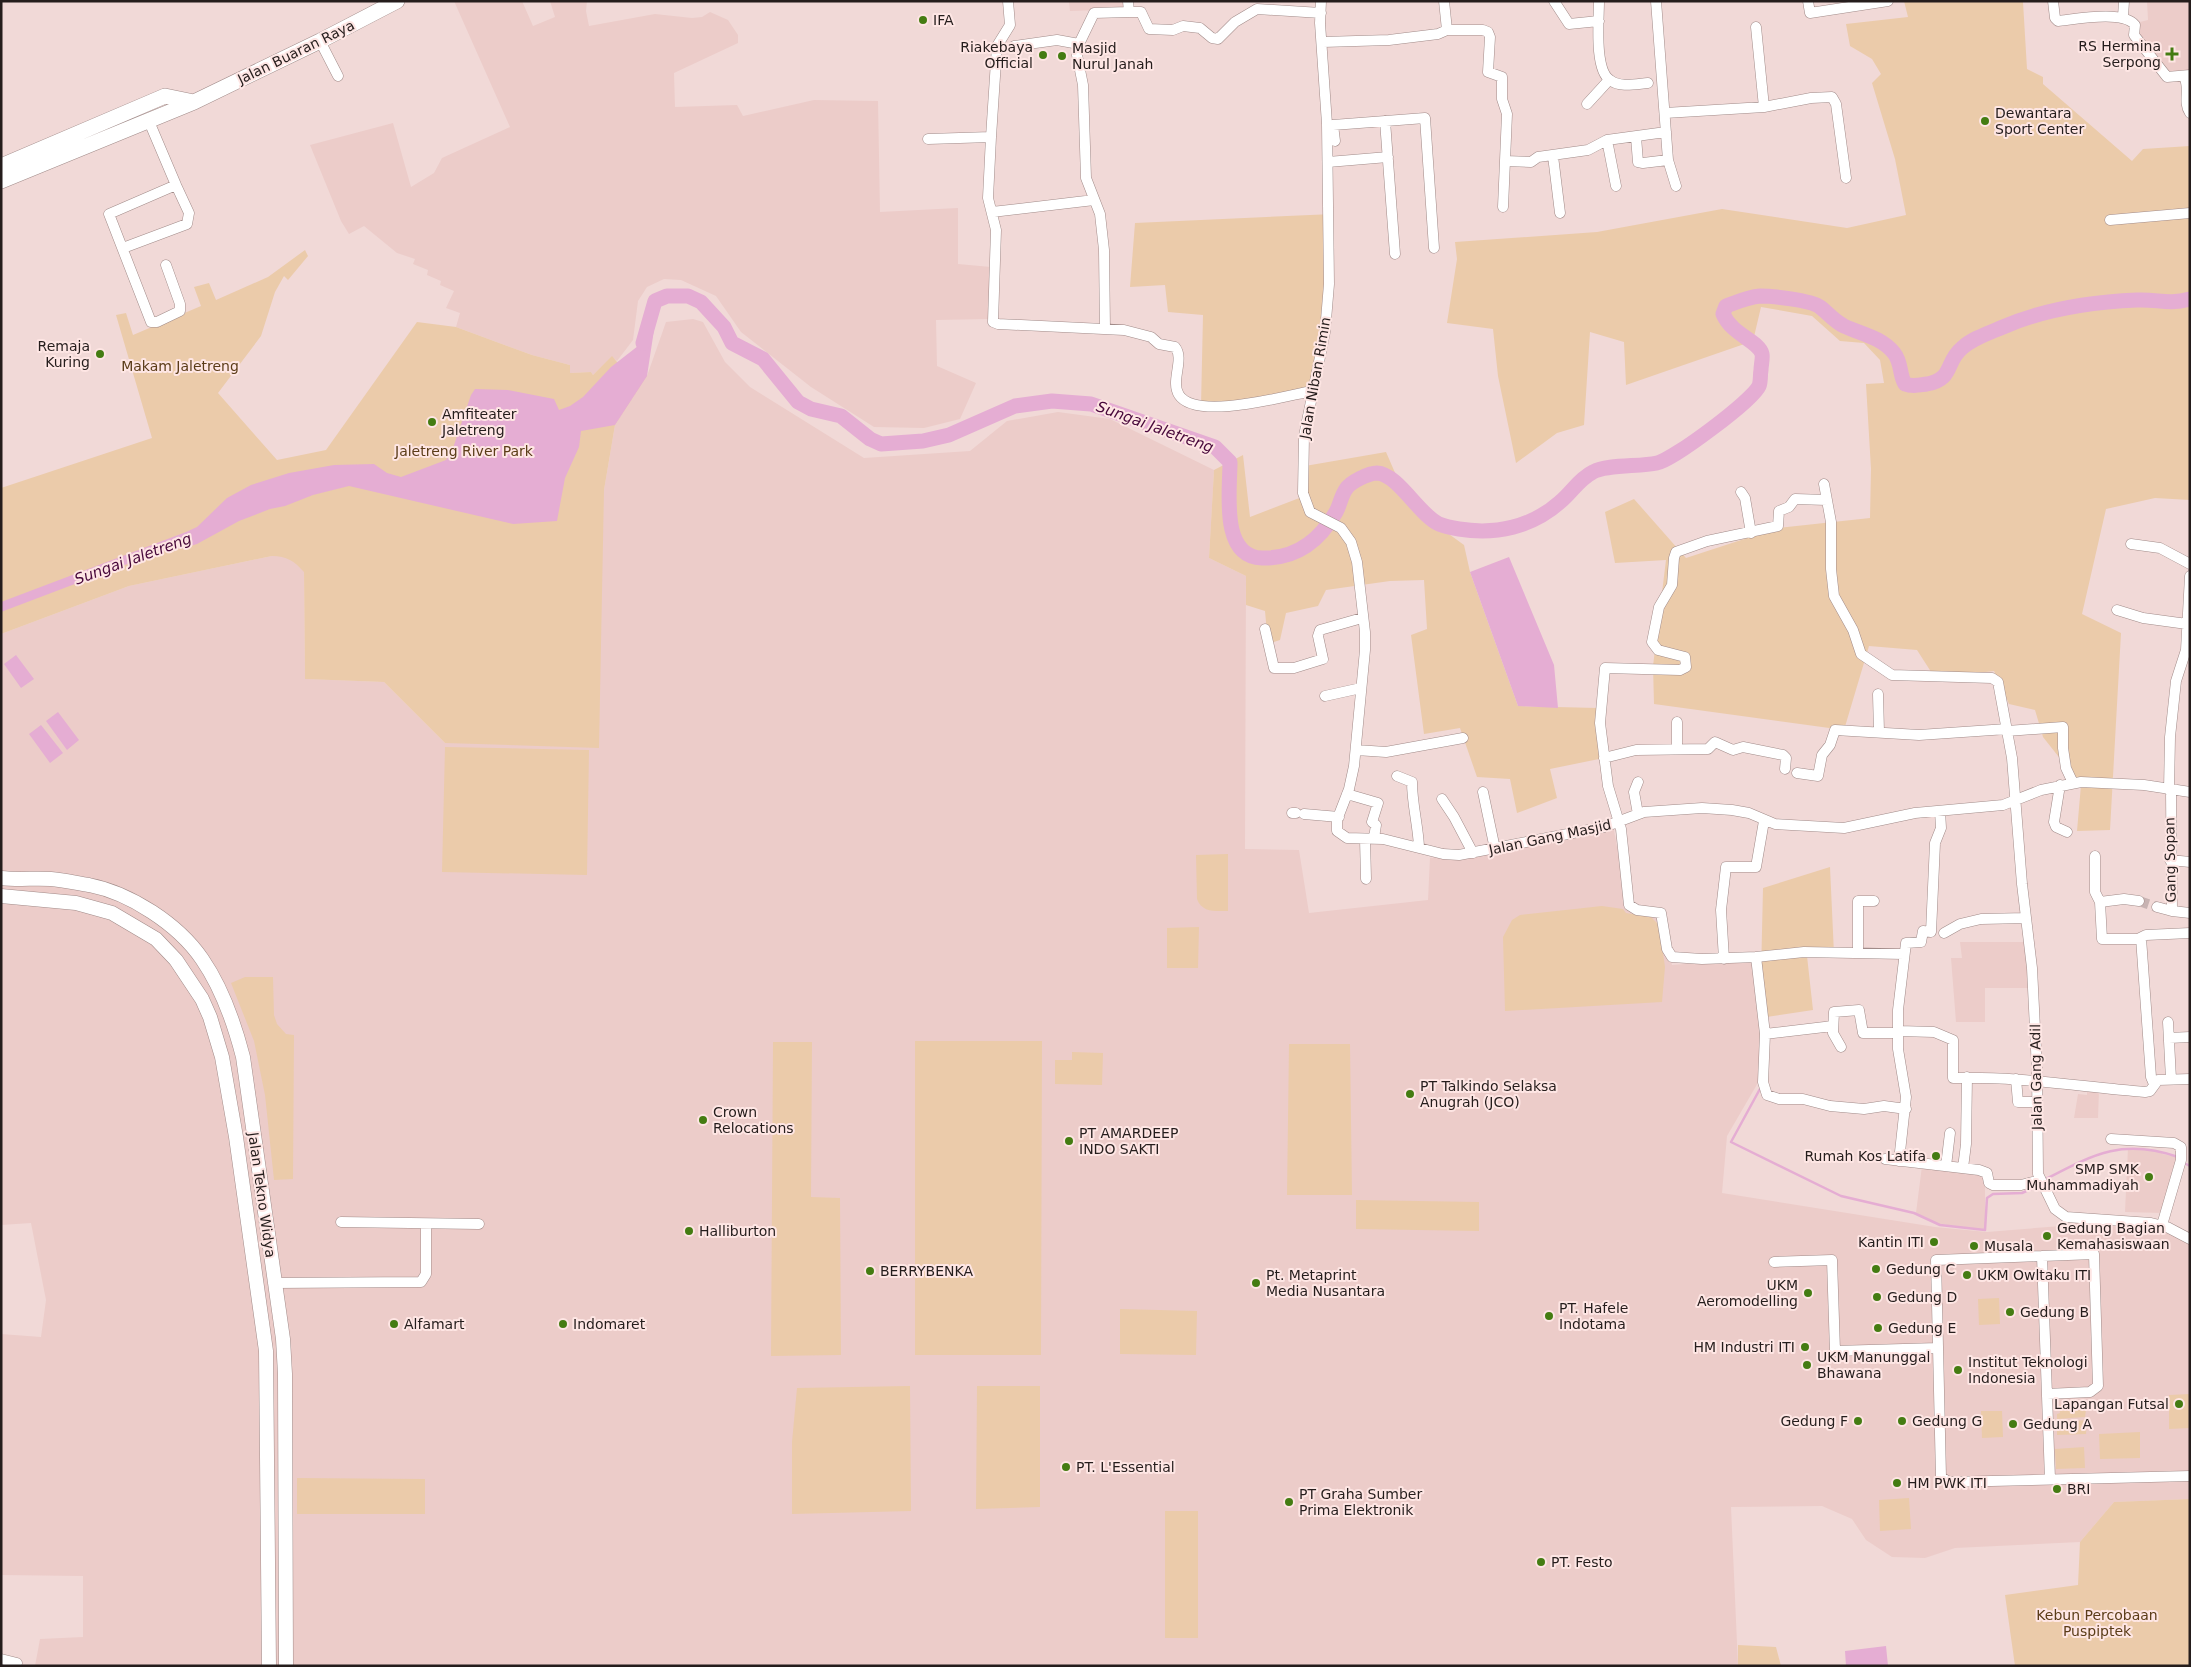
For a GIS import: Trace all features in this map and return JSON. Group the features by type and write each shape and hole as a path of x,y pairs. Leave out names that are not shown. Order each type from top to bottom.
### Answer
{"main road":[{"name":"Jalan Buaran Raya","path":"1,181 148,119 194,102 320,41 397,1"},
{"path":"1,166 166,96 194,102"},
{"name":"Jalan Tekno Widya","path":"1,878 50,879 91,886 129,899 173,928 201,958 224,998 236,1028 243,1057 283,1339 285,1374 286,1666"},
{"name":"Jalan Tekno Widya","path":"1,896 76,903 112,913 156,938 176,960 202,999 210,1017 222,1057 236,1137 267,1374 269,1666"},
{"path":"236,1137 254,1134"}],"street":[{"path":"1008,1 1010,25 997,46 988,198 996,230 993,322 998,324 1133,332 1150,337 1159,344 1175,346 1178,355 1176,380 1178,394 1186,402 1201,406 1222,407 1312,391"},
{"name":"Jalan Niban Rimin","path":"1321,1 1328,162 1329,284 1325,332 1304,436 1303,494 1310,512 1341,528 1350,538 1354,550 1365,645 1356,750 1347,794 1339,817"},
{"path":"1444,1 1447,30"},
{"path":"1554,1 1569,24 1599,21"},
{"path":"1599,1 1599,58 1603,72 1609,80 1620,84 1648,83"},
{"path":"1656,1 1668,160 1676,186"},
{"path":"1808,1 1810,13 1888,1"},
{"path":"2053,1 2055,18 2058,21 2123,16 2135,25 2134,35 2167,77 2187,76 2188,91 2186,104 2190,113"},
{"path":"2123,16 2124,1"},
{"path":"1105,329 1104,250 1100,214 1086,178 1083,85 1077,55 1078,44 1094,13 1128,6 1142,12 1149,29 1173,30 1183,26 1200,28 1212,38 1218,39 1235,22 1256,9 1321,13"},
{"path":"1756,27 1764,107"},
{"path":"1323,42 1388,40 1438,34 1447,30 1483,30 1489,34 1488,72 1500,76 1503,80 1502,99 1507,114 1504,207"},
{"path":"1014,46 1057,40 1078,44"},
{"path":"320,41 338,76"},
{"path":"1587,104 1609,80"},
{"path":"1665,113 1764,107 1811,98 1832,97 1836,104 1846,178"},
{"path":"1334,141 1333,125 1425,118 1434,248"},
{"path":"123,248 187,224 189,213 148,119"},
{"path":"1385,121 1395,254"},
{"path":"1505,161 1531,162 1538,157 1588,150 1607,140 1666,132"},
{"path":"928,139 991,137"},
{"path":"1636,137 1638,162 1668,160"},
{"path":"1607,140 1616,186"},
{"path":"1553,156 1560,213"},
{"path":"1328,162 1388,157"},
{"path":"166,264 180,304 180,311 157,322 151,322 110,212 176,185"},
{"path":"992,212 1094,200"},
{"path":"2110,220 2190,213"},
{"path":"1824,484 1828,500 1795,499 1789,507 1779,511 1778,526 1707,541 1680,550 1675,554 1672,583 1659,607 1652,642 1658,650 1685,657 1686,667 1680,670 1605,668 1600,716 1610,796 1620,822 1630,907 1662,914 1667,948 1672,957 1724,959 1804,952 1816,954 1858,952 1904,954"},
{"path":"1742,492 1745,498 1751,533"},
{"name":"Jalan Gang Adil","path":"1828,500 1832,530 1831,569 1834,596 1852,630 1859,652 1892,674 1995,679 1999,687 2012,758 2014,801 2032,968 2037,1081 2037,1166 2042,1183 2057,1211 2068,1218 2138,1221 2162,1225 2190,1239"},
{"path":"2130,544 2160,548 2190,564"},
{"name":"Gang Sopan","path":"2190,576 2186,650 2176,679 2170,737 2172,911 2190,913"},
{"path":"2117,610 2143,618 2187,624"},
{"path":"1265,629 1274,669 1286,669 1323,659 1318,636 1320,630 1362,618"},
{"path":"1325,696 1361,688"},
{"path":"1878,694 1879,732"},
{"path":"1677,722 1677,749"},
{"path":"1797,773 1818,776 1822,755 1830,745 1835,730 1926,735 2063,727 2063,748 2066,768 2073,783"},
{"path":"1356,750 1386,752 1463,738"},
{"path":"1604,758 1636,750 1708,750 1715,742 1733,750 1745,747 1785,756 1785,769"},
{"path":"1397,776 1412,782 1413,808 1418,830 1419,847"},
{"path":"1638,782 1634,792 1638,814"},
{"name":"Jalan Gang Masjid","path":"1339,817 1337,826 1340,834 1347,838 1394,840 1451,855 1494,849 1620,822 1638,814 1716,809 1745,812 1764,821 1780,825 1799,824 1844,828 1906,815 1988,808 2014,801 2041,790 2073,783 2111,783 2190,792"},
{"path":"2060,785 2054,822 2058,828 2067,832"},
{"path":"1483,792 1494,849"},
{"path":"1347,794 1378,803 1372,822 1376,825 1369,839 1366,879"},
{"path":"1442,799 1473,853"},
{"path":"1899,1161 1906,1108 1898,1032 1898,1010 1902,990 1904,954 1906,943 1921,942 1923,931 1931,932 1935,844 1941,828 1940,811"},
{"path":"1298,813 1339,817"},
{"path":"1724,959 1721,910 1726,867 1756,867 1764,821"},
{"path":"2095,856 2095,892 2100,902 2102,939 2141,938 2172,932 2190,933"},
{"path":"2170,860 2190,862"},
{"path":"2100,902 2124,899 2139,901"},
{"path":"1858,952 1858,901 1874,901"},
{"path":"2157,907 2172,911"},
{"path":"1944,933 1960,924 1981,919 2026,918"},
{"path":"2141,938 2151,1077 2154,1084"},
{"path":"1756,957 1764,1034 1763,1082 1767,1095 1779,1099 1803,1099 1830,1106 1864,1109 1884,1106 1906,1108"},
{"path":"1841,1047 1834,1036 1833,1013 1859,1010 1863,1033 1934,1032 1952,1039 1955,1044 1954,1078 2016,1078 2094,1089 2145,1092 2150,1091 2158,1080 2190,1074"},
{"path":"2168,1022 2171,1077"},
{"path":"1764,1034 1833,1026"},
{"path":"2169,1038 2190,1037"},
{"path":"1963,1168 1966,1148 1967,1077"},
{"path":"2171,1077 2190,1079"},
{"path":"2016,1078 2018,1102 2036,1102"},
{"path":"1946,1166 1950,1133"},
{"path":"2111,1139 2174,1143 2181,1147 2181,1160 2162,1225"},
{"path":"1885,1160 1984,1172 1989,1183 1993,1185 2042,1183"},
{"path":"341,1222 479,1224"},
{"path":"274,1283 420,1282 426,1274 426,1224"},
{"path":"2047,1394 2094,1390 2098,1386 2094,1254 1937,1258 1940,1471 1944,1480 1949,1482 2190,1476"},
{"path":"2042,1256 2050,1479"},
{"path":"1774,1262 1832,1260 1835,1351 1938,1348"},
{"path":"1,1659 17,1663"}],"shaded area":[{"path":"454,1 522,1 533,26 555,17 550,1 587,1 586,11 589,26 655,14 692,18 702,17 710,12 728,20 738,35 738,43 674,73 675,107 737,105 743,116 814,100 878,101 880,212 958,208 958,264 991,267 989,319 936,320 937,366 976,383 960,419 924,428 874,427 811,387 741,332 716,296 681,280 664,279 647,287 638,301 633,340 617,361 612,357 593,375 591,372 570,373 570,365 532,355 456,327 460,313 446,308 454,291 440,285 441,281 427,275 428,270 413,264 415,259 397,253 364,226 349,234 341,221 310,145 393,123 411,187 434,173 442,158 510,127"},
{"path":"1069,1 1129,1 1129,9 1070,11"},
{"name":"RS Hermina Serpong","path":"2147,1 2190,1 2190,73 2173,75 2135,35 2136,23 2148,20"},
{"path":"693,319 703,322 725,362 750,387 864,458 970,451 1007,421 1058,412 1110,419 1214,470 1209,558 1246,576 1245,849 1299,850 1309,913 1428,900 1430,858 1514,847 1613,825 1628,907 1660,918 1672,965 1761,958 1759,1081 1727,1136 1722,1193 1935,1227 1987,1232 2061,1226 2084,1220 2149,1221 2190,1241 2190,1499 2114,1502 2080,1542 1955,1548 1925,1558 1892,1557 1866,1540 1852,1519 1822,1506 1731,1507 1738,1666 35,1666 40,1639 83,1637 83,1576 1,1575 1,1334 41,1337 46,1300 31,1223 1,1225 1,634 129,586 272,556 284,556 295,562 304,571 305,679 384,682 445,743 604,490 615,425 647,376 666,322"},
{"path":"1960,942 2028,942 2030,988 1985,988 1985,1022 1956,1022 1951,958 1962,958"},
{"path":"2087,1090 2099,1090 2098,1118 2074,1118 2078,1094 2087,1095"},
{"name":"SMP SMK Muhammadiyah","path":"2128,1148 2162,1152 2162,1154 2178,1157 2176,1168 2172,1169 2171,1186 2163,1213 2125,1212"},
{"path":"1922,1166 1985,1173 1985,1230 1940,1224 1916,1213"}],"green space":[{"path":"1904,1 2023,2 2027,69 2043,77 2043,84 2132,161 2143,149 2190,146 2190,500 2155,498 2106,509 2082,614 2121,633 2110,830 2077,831 2081,785 2043,737 2035,710 2009,704 1994,671 1935,678 1917,650 1869,646 1844,730 1654,704 1653,666 1666,560 1615,563 1605,512 1634,499 1686,558 1778,528 1870,518 1871,469 1866,384 1884,383 1880,360 1864,343 1840,341 1812,316 1761,307 1753,341 1626,385 1624,342 1590,332 1584,425 1557,433 1516,463 1498,376 1493,329 1447,323 1457,259 1455,242 1597,232 1722,209 1847,228 1906,215 1895,159 1872,83 1881,74 1872,59 1850,46 1846,24 1908,17"},
{"path":"1333,214 1329,294 1312,390 1201,406 1203,315 1168,312 1165,285 1130,287 1135,223"},
{"name":"Jaletreng River Park","path":"305,250 308,256 288,280 284,276 275,292 261,336 218,393 277,460 326,450 417,322 456,327 532,355 570,365 570,373 591,372 593,375 612,356 617,362 647,376 615,425 604,490 599,748 445,743 384,682 305,679 304,572 293,562 282,557 272,556 129,586 1,634 1,488 152,438 116,315 126,313 133,335 201,306 194,287 209,283 216,300 268,277"},
{"path":"1386,452 1409,505 1464,545 1470,572 1518,706 1598,708 1599,759 1550,769 1557,798 1517,813 1510,779 1477,777 1460,728 1424,734 1411,635 1427,629 1424,580 1390,581 1326,590 1318,606 1286,613 1280,640 1268,644 1265,611 1246,605 1246,576 1209,558 1214,470 1243,455 1250,517 1302,497 1305,466"},
{"path":"445,747 589,750 587,875 442,872"},
{"path":"1228,854 1228,911 1206,909 1199,904 1197,899 1196,855"},
{"path":"1830,867 1834,954 1807,956 1813,1010 1760,1018 1763,888"},
{"path":"1602,906 1623,909 1626,913 1651,917 1659,925 1665,967 1662,1002 1505,1011 1503,937 1512,920 1520,915"},
{"path":"1199,927 1198,968 1167,968 1167,928"},
{"path":"245,977 273,977 274,1015 277,1024 286,1034 294,1035 293,1179 274,1180 265,1095 254,1041 231,983"},
{"path":"915,1041 1042,1041 1041,1355 915,1355"},
{"path":"773,1042 812,1042 811,1197 840,1198 841,1355 771,1356"},
{"path":"1289,1044 1350,1044 1352,1195 1287,1195"},
{"path":"1072,1052 1103,1053 1102,1085 1055,1084 1055,1060 1072,1060"},
{"path":"1356,1200 1479,1202 1479,1231 1356,1229"},
{"path":"1999,1298 2000,1324 1979,1325 1978,1299"},
{"path":"1120,1309 1197,1311 1196,1355 1120,1354"},
{"path":"910,1386 911,1511 792,1514 792,1442 797,1388"},
{"path":"977,1386 1040,1386 1040,1507 976,1509"},
{"name":"Lapangan Futsal","path":"2190,1394 2190,1428 2169,1429 2169,1395"},
{"path":"2087,1403 2085,1417 2057,1419 2057,1414 2060,1413 2059,1405"},
{"path":"1981,1411 2002,1411 2003,1437 1982,1438"},
{"path":"2087,1420 2086,1434 2057,1435 2057,1430 2060,1430 2060,1422"},
{"path":"2140,1432 2140,1458 2100,1459 2099,1434"},
{"path":"2084,1447 2085,1468 2056,1469 2055,1449"},
{"path":"297,1478 425,1479 425,1514 297,1514"},
{"path":"1909,1498 1911,1529 1880,1531 1879,1500"},
{"name":"Kebun Percobaan Puspiptek","path":"2190,1499 2190,1666 2015,1666 2005,1595 2078,1585 2080,1542 2114,1502"},
{"path":"1165,1511 1198,1511 1198,1638 1165,1638"},
{"path":"1738,1645 1776,1647 1781,1666 1738,1666"}],"water":[{"path":"645,320 654,330 647,376 615,425 581,431 579,447 565,478 557,521 513,524 349,486 270,509 239,521 197,544 180,549 175,546 1,612 1,602 197,527 227,498 251,485 289,473 334,465 374,464 387,473 401,477 446,460 453,448 471,395 475,389 508,390 554,399 559,410 570,406 583,397 611,367 638,346"},
{"path":"1509,557 1554,665 1558,708 1518,706 1470,572"},
{"path":"16,655 34,679 21,688 4,664"},
{"path":"58,712 79,740 67,750 46,721"},
{"path":"41,725 63,753 50,763 29,734"},
{"path":"1886,1646 1888,1666 1846,1666 1845,1651"}],"waterway":[{"name":"Sungai Jaletreng","path":"643,343 655,301 667,296 688,296 701,302 724,327 732,343 763,359 798,402 811,409 841,416 870,439 881,444 923,441 949,435 1015,406 1052,401 1091,404 1215,447 1230,462 1229,505 1233,535 1239,547 1249,555 1262,558 1286,555 1306,546 1330,522 1348,486 1360,478 1374,473 1385,475 1393,480 1431,519 1439,524 1459,529 1486,531 1513,527 1538,518 1560,502 1584,478 1599,469 1657,463 1666,459 1695,441 1728,416 1743,404 1759,386 1762,357 1760,349 1732,327 1723,314 1726,306 1747,299 1760,296 1773,297 1800,300 1820,307 1840,324 1870,336 1889,348 1898,361 1905,384 1913,386 1936,382 1945,374 1957,353 1971,341 2035,315 2103,303 2137,300 2175,302 2190,299"},
{"path":"1761,1087 1731,1142 1841,1196 1914,1213 1940,1225 1985,1230 1987,1198 1993,1194 2022,1193 2038,1186"},
{"path":"2046,1179 2094,1156 2125,1149 2159,1151 2178,1157"},
{"path":"2186,1164 2190,1166"}],"tunnel":[{"path":"2139,901 2157,907"}],"place":[{"name":"IFA","path":"923,20"},
{"name":"RS Hermina Serpong","path":"2172,54"},
{"name":"Riakebaya Official","path":"1043,55"},
{"name":"Masjid Nurul Janah","path":"1062,56"},
{"name":"Dewantara Sport Center","path":"1985,121"},
{"name":"Remaja Kuring","path":"100,354"},
{"name":"Amfiteater Jaletreng","path":"432,422"},
{"name":"PT Talkindo Selaksa Anugrah (JCO)","path":"1410,1094"},
{"name":"Crown Relocations","path":"703,1120"},
{"name":"PT AMARDEEP INDO SAKTI","path":"1069,1141"},
{"name":"Rumah Kos Latifa","path":"1936,1156"},
{"name":"SMP SMK Muhammadiyah","path":"2149,1177"},
{"name":"Halliburton","path":"689,1231"},
{"name":"Gedung Bagian Kemahasiswaan","path":"2047,1236"},
{"name":"Kantin ITI","path":"1934,1242"},
{"name":"Musala","path":"1974,1246"},
{"name":"Gedung C","path":"1876,1269"},
{"name":"BERRYBENKA","path":"870,1271"},
{"name":"UKM Owltaku ITI","path":"1967,1275"},
{"name":"Pt. Metaprint Media Nusantara","path":"1256,1283"},
{"name":"UKM Aeromodelling","path":"1808,1293"},
{"name":"Gedung D","path":"1877,1297"},
{"name":"Gedung B","path":"2010,1312"},
{"name":"PT. Hafele Indotama","path":"1549,1316"},
{"name":"Alfamart","path":"394,1324"},
{"name":"Indomaret","path":"563,1324"},
{"name":"Gedung E","path":"1878,1328"},
{"name":"HM Industri ITI","path":"1805,1347"},
{"name":"UKM Manunggal Bhawana","path":"1807,1365"},
{"name":"Institut Teknologi Indonesia","path":"1958,1370"},
{"name":"Lapangan Futsal","path":"2179,1404"},
{"name":"Gedung F","path":"1858,1421"},
{"name":"Gedung G","path":"1902,1421"},
{"name":"Gedung A","path":"2013,1424"},
{"name":"PT. L'Essential","path":"1066,1467"},
{"name":"HM PWK ITI","path":"1897,1483"},
{"name":"BRI","path":"2057,1489"},
{"name":"PT Graha Sumber Prima Elektronik","path":"1289,1502"},
{"name":"PT. Festo","path":"1541,1562"}],"park label":[{"name":"Makam Jaletreng","path":"180,366"}]}
